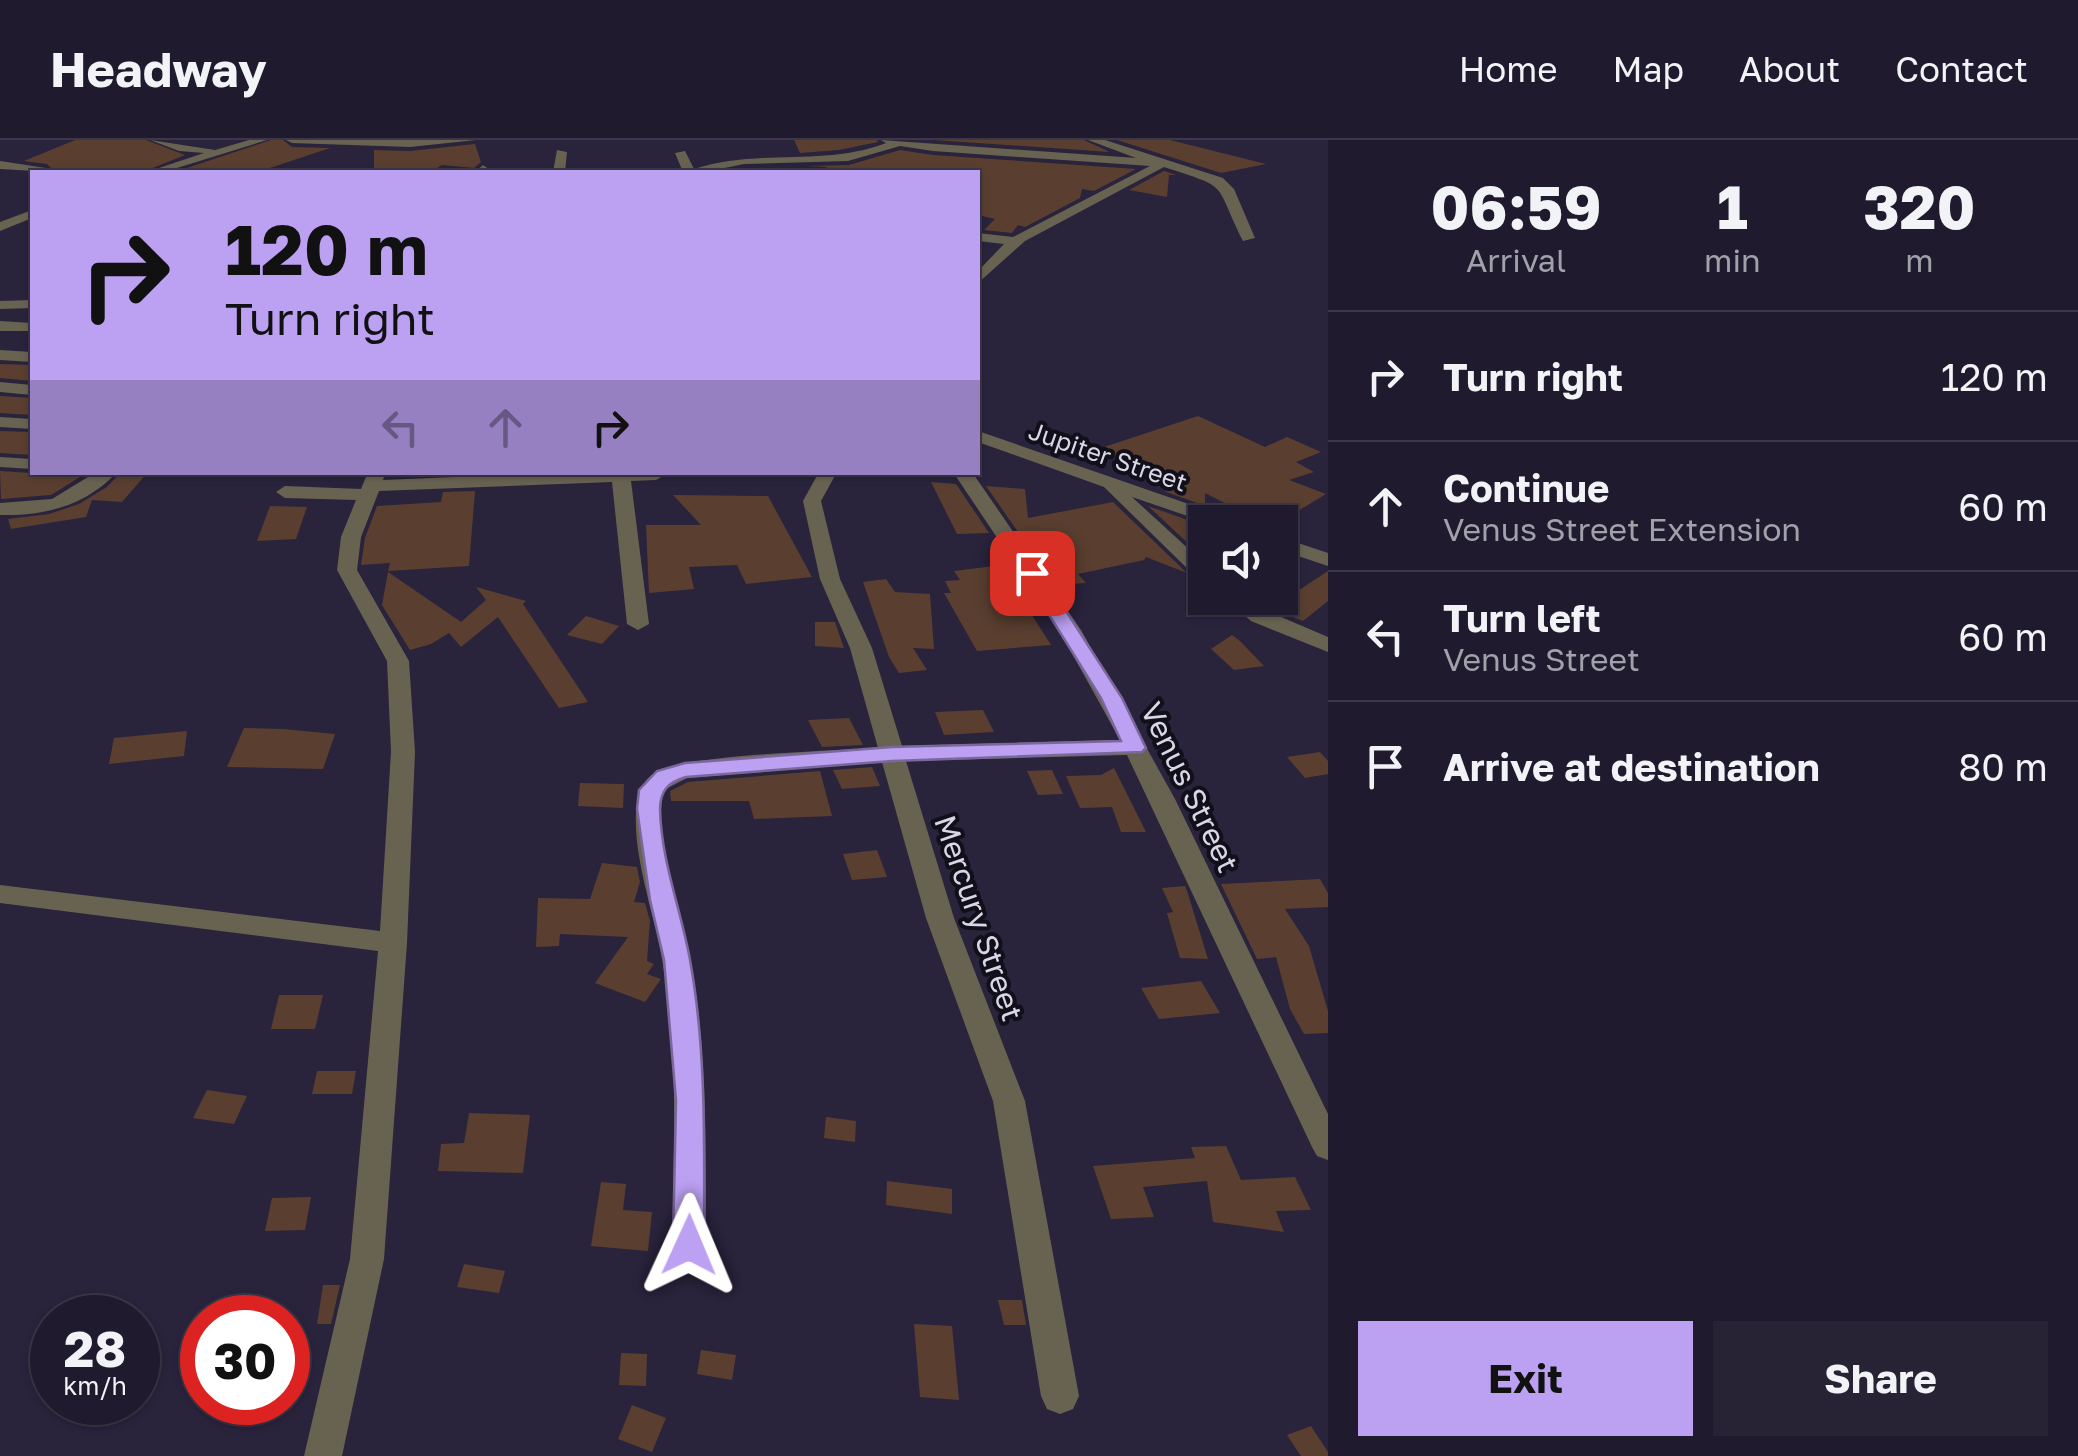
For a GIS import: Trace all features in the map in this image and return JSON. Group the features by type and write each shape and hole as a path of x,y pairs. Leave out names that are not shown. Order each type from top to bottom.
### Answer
{"street":[{"path":"156,140 219,152"},
{"path":"160,170 261,140"},
{"path":"292,140 390,144 470,140"},
{"path":"989,140 1005,153 1012,173"},
{"path":"702,170 748,161 854,156 892,142 1164,162"},
{"path":"1092,142 1164,162 1225,186 1248,238"},
{"path":"559,170 561,152"},
{"path":"681,152 691,170"},
{"path":"980,277 1012,242 1054,216 1120,192 1164,162"},
{"path":"3,167 30,170"},
{"path":"0,227 30,215"},
{"path":"980,237 1012,242"},
{"path":"0,306 30,304"},
{"path":"0,326 30,328"},
{"path":"0,355 30,357"},
{"path":"0,388 30,390"},
{"path":"0,422 30,424"},
{"name":"Jupiter Street","path":"980,437 1188,510"},
{"path":"0,462 30,464"},
{"path":"0,509 53,505 78,498 105,475"},
{"path":"285,492 372,484 656,475"},
{"name":"Mercury Street","path":"826,475 812,501 830,579 861,648 940,918 1009,1101 1060,1396"},
{"name":"Venus Street","path":"964,475 992,511 1111,698 1328,1147"},
{"path":"621,476 638,624"},
{"path":"1105,481 1188,559"},
{"path":"323,1456 368,1258 394,943 403,752 398,660 347,570 351,537 372,484"},
{"path":"1298,549 1328,560"},
{"path":"1258,615 1328,646"},
{"path":"689,1245 690,1100 677,960 662,900 648,809 651,790 665,776 685,770 892,754 1135,748"},
{"path":"0,894 394,943"}],"building":[{"path":"75,140 146,140 185,155 148,170 53,170 47,164 24,161"},
{"path":"271,140 283,140 292,147 330,148 267,170 181,170"},
{"path":"794,140 877,140 878,142 800,153"},
{"path":"934,140 1084,140 1110,152"},
{"path":"1117,140 1170,140 1266,164 1221,173"},
{"path":"475,144 481,162 474,168 442,165 434,170 374,170 374,150 410,151"},
{"path":"900,150 1136,169 1094,191 1082,189 1080,198 1025,227 1018,225 1012,233 984,230 995,219 980,215 980,170 829,170 807,166 849,165"},
{"path":"1164,171 1176,175 1169,175 1167,197 1129,190"},
{"path":"0,364 30,365 30,381 0,378"},
{"path":"0,396 30,398 30,415 0,413"},
{"path":"1198,416 1265,447 1287,437 1321,452 1296,462 1314,472 1289,480 1326,494 1298,511 1298,505 1229,505 1205,493 1202,505 1164,491 1173,488 1101,448"},
{"path":"0,431 30,432 30,455 0,453"},
{"path":"0,471 83,475 51,495 1,499"},
{"path":"118,475 145,475 122,502 92,500 86,517 11,529 8,519 49,514 79,504"},
{"path":"931,482 956,484 989,533 957,534"},
{"path":"986,486 1025,489 1028,518 1113,502 1187,573 1146,557 1078,574 1086,583 1055,585 1028,546 1026,532 1018,532"},
{"path":"475,491 469,566 388,571 390,563 361,565 365,538 377,506 441,502 443,492"},
{"path":"673,495 768,496 812,577 746,584 737,565 689,567 694,589 649,593 646,525 701,525"},
{"path":"270,506 307,507 296,539 257,541"},
{"path":"1148,506 1188,520 1188,543"},
{"path":"1010,564 1025,587 1014,587 1051,645 977,651 944,593 951,593 945,581 960,580 954,571"},
{"path":"1328,571 1328,601 1303,621 1289,615 1298,615 1298,591"},
{"path":"388,572 461,622 486,600 476,587 526,601 523,604 588,702 559,708 498,617 461,647 449,633 410,650 382,605"},
{"path":"886,579 895,592 930,594 934,649 913,648 927,670 899,673 889,657 863,582"},
{"path":"586,616 619,626 602,644 567,635"},
{"path":"815,622 835,622 844,648 815,646"},
{"path":"1232,635 1264,666 1234,670 1211,649"},
{"path":"983,710 994,732 944,735 935,712"},
{"path":"849,718 863,745 822,747 808,720"},
{"path":"244,728 335,734 323,769 227,767"},
{"path":"187,731 184,756 109,764 114,738"},
{"path":"1320,752 1328,761 1328,774 1305,778 1287,757"},
{"path":"872,767 880,786 842,789 833,770"},
{"path":"1114,768 1146,832 1121,832 1112,807 1080,808 1066,776 1101,775"},
{"path":"1052,770 1063,794 1038,795 1027,771"},
{"path":"820,771 832,816 754,819 749,801 671,801 670,791 688,782"},
{"path":"580,783 624,784 623,808 578,806"},
{"path":"877,850 887,877 852,880 843,854"},
{"path":"602,863 637,867 640,882 634,902 645,903 650,921 647,961 654,964 647,974 661,979 645,1002 595,983 628,937 560,934 559,946 536,947 538,898 590,899"},
{"path":"1320,879 1328,893 1328,907 1285,909 1309,946 1328,1011 1328,1033 1304,1034 1290,1009 1276,957 1257,959 1221,884"},
{"path":"1185,886 1208,959 1180,958 1167,913 1173,912 1162,888"},
{"path":"1201,981 1220,1013 1159,1019 1141,988"},
{"path":"279,995 323,995 315,1029 271,1029"},
{"path":"317,1071 356,1071 352,1094 312,1094"},
{"path":"207,1090 247,1096 234,1124 193,1118"},
{"path":"469,1113 530,1115 523,1173 438,1171 441,1144 464,1143"},
{"path":"826,1117 856,1121 855,1142 824,1138"},
{"path":"1226,1146 1241,1180 1295,1177 1311,1210 1276,1211 1284,1232 1213,1222 1207,1181 1143,1187 1154,1217 1111,1219 1093,1166 1195,1158 1191,1147"},
{"path":"887,1181 952,1189 952,1214 886,1205"},
{"path":"601,1182 626,1184 623,1210 652,1212 648,1251 591,1246"},
{"path":"311,1197 305,1230 265,1231 272,1198"},
{"path":"464,1264 505,1271 499,1293 457,1287"},
{"path":"323,1285 340,1285 331,1324 317,1324"},
{"path":"998,1300 1022,1300 1026,1325 1004,1325"},
{"path":"914,1324 952,1326 959,1400 920,1397"},
{"path":"701,1350 736,1355 732,1380 697,1374"},
{"path":"621,1353 647,1354 646,1386 619,1385"},
{"path":"632,1405 666,1418 652,1452 618,1439"},
{"path":"1311,1426 1328,1456 1301,1456 1287,1435"}],"route":[{"path":"689,1245 690,1100 677,960 662,900 648,809 651,790 665,776 685,770 892,754 1135,748 1111,698 1032,573"}]}
